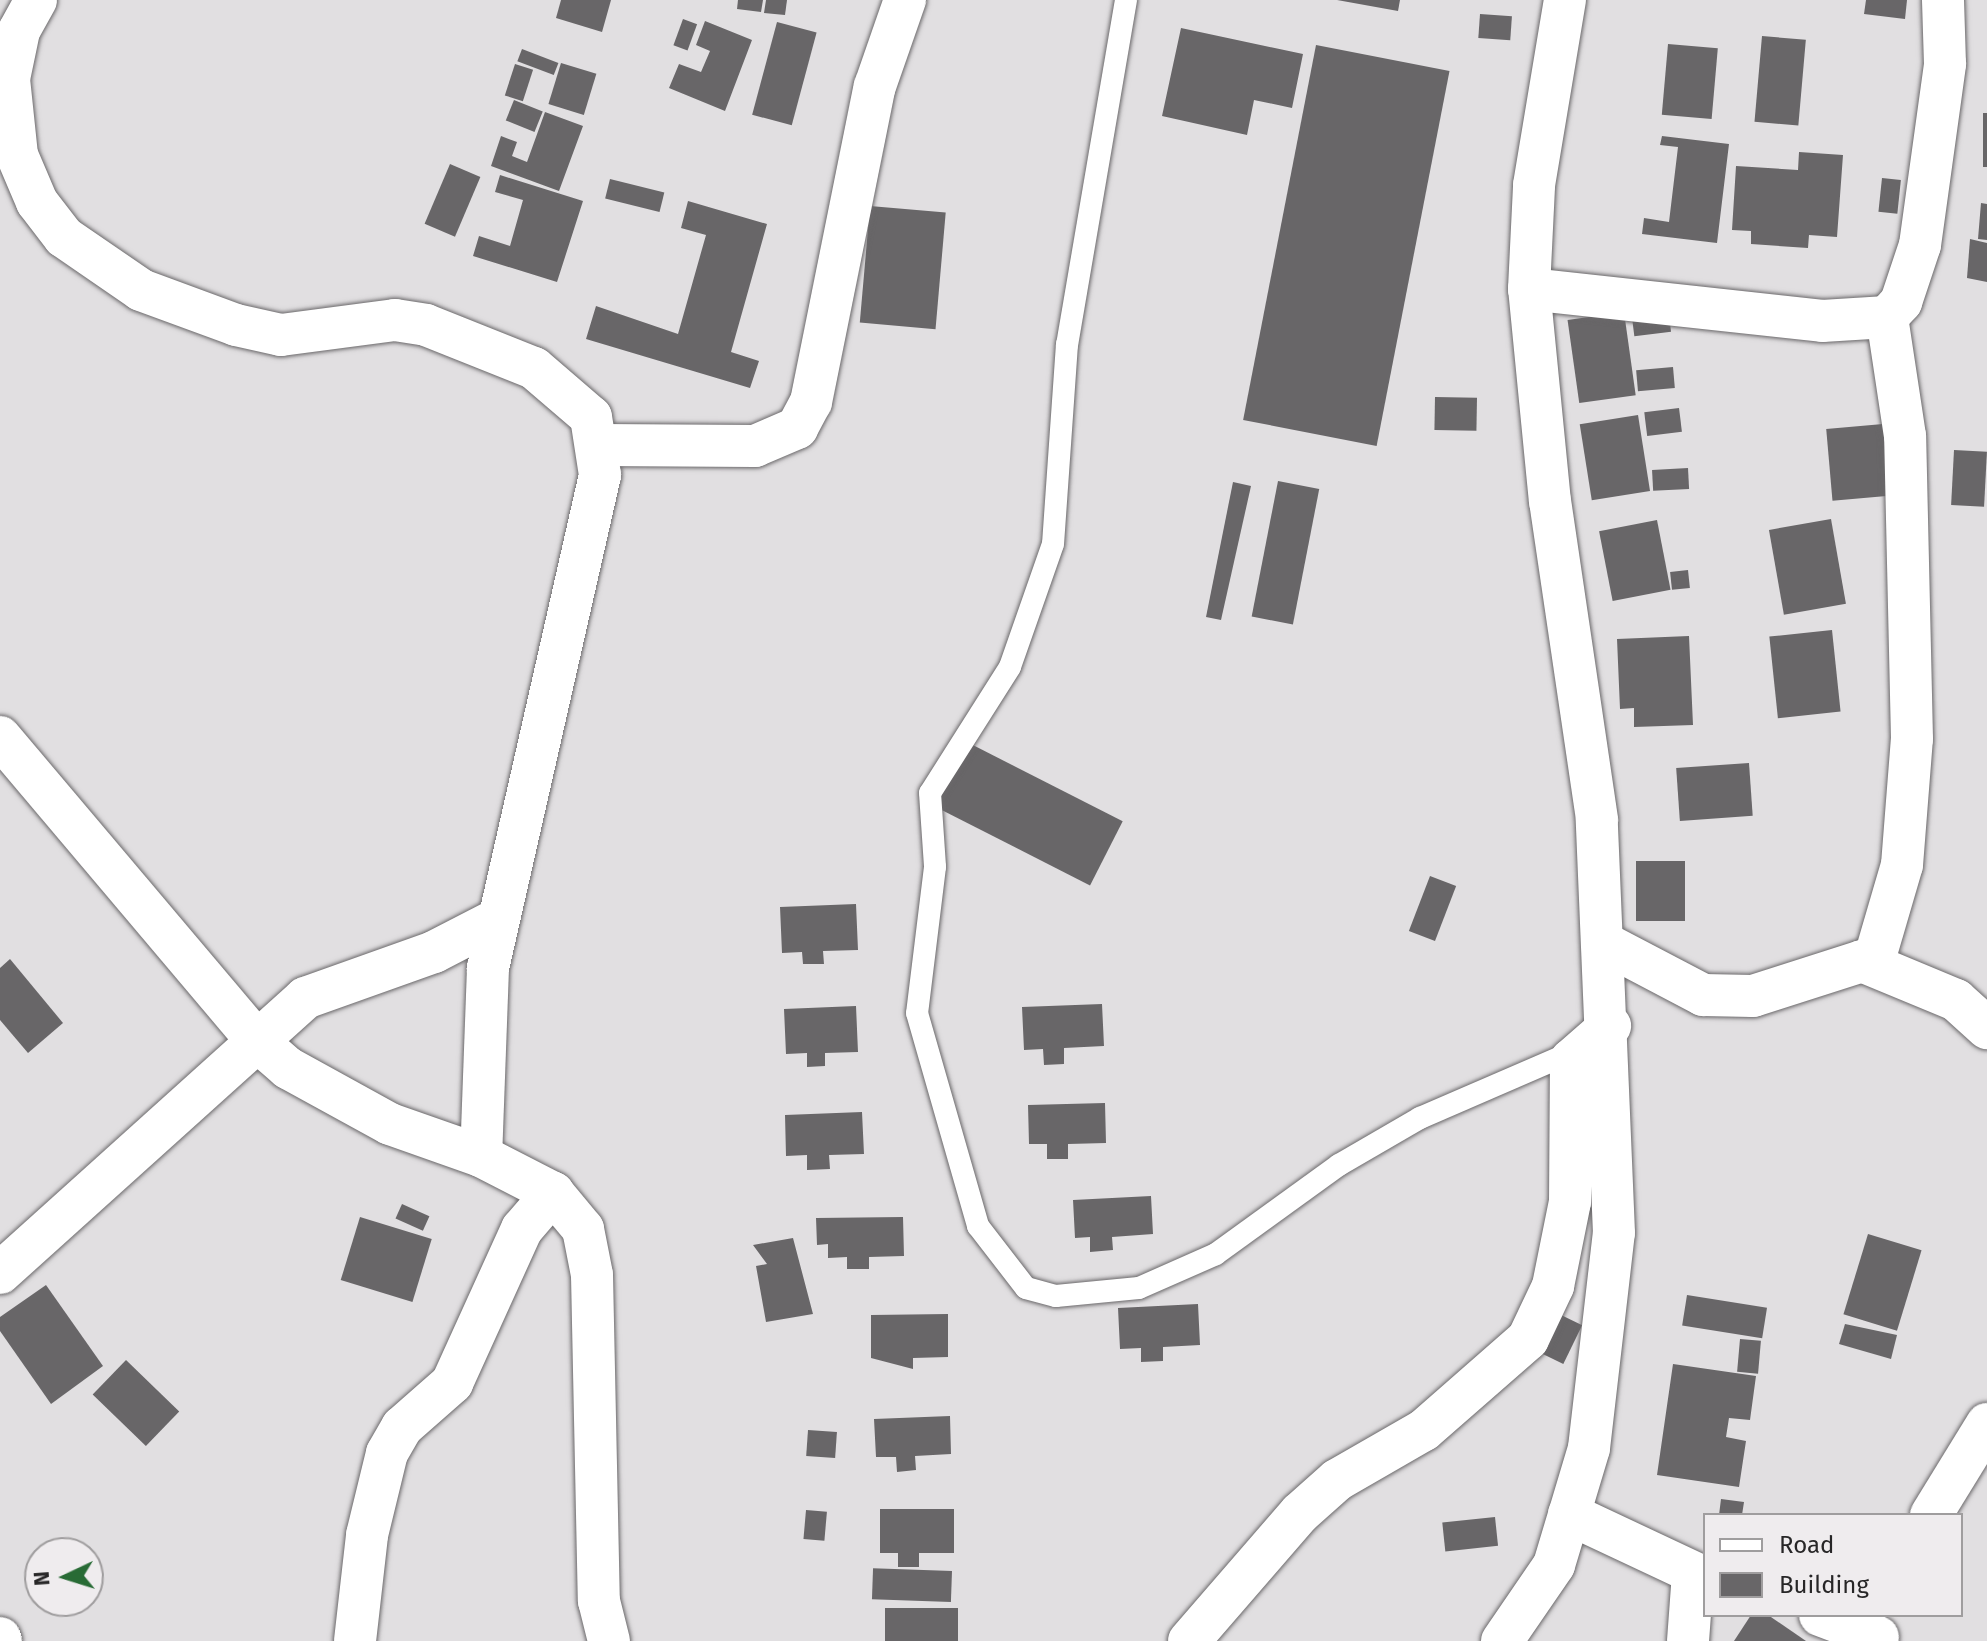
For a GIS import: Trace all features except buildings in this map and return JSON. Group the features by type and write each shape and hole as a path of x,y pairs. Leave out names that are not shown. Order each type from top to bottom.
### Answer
{"street":[{"path":"600,445 755,446 797,428 811,402 875,86 905,0"},
{"path":"1502,1641 1554,1565 1589,1448 1614,1233 1606,944 1588,730 1550,502 1529,289 1534,185 1565,0"},
{"path":"1529,289 1822,321 1887,317 1901,302 1920,245 1945,64 1943,0"},
{"path":"23,7 9,79 17,155 37,202 64,237 141,290 236,325 281,335 395,320 478,344 570,392 591,417 600,445 600,475 546,733 496,920 483,1037 481,1156"},
{"path":"1873,964 1902,865 1912,739 1905,436 1887,317"},
{"path":"0,737 258,1042 288,1068 390,1124 481,1156 553,1193 583,1229 592,1275 599,1601 609,1641"},
{"path":"0,1273 305,998 445,947 496,920"},
{"path":"1606,944 1703,995 1753,996 1835,964 1873,964 1956,1000 1987,1028"},
{"path":"1189,1641 1309,1505 1424,1430 1528,1339 1553,1286 1567,1223 1567,1087 1575,1051 1610,1026"},
{"path":"355,1641 367,1535 387,1453 402,1427 452,1383 522,1229 553,1193"},
{"path":"1932,1513 1987,1424"},
{"path":"1569,1514 1699,1576 1688,1641"},
{"path":"1535,1591 1537,1641"},
{"path":"1828,1617 1880,1631"}],"lane":[{"path":"1126,0 1067,344 1053,544 1010,667 930,793 935,867 917,1013 978,1226 1026,1288 1056,1296 1139,1288 1216,1254 1339,1165 1420,1118 1575,1051"}]}
